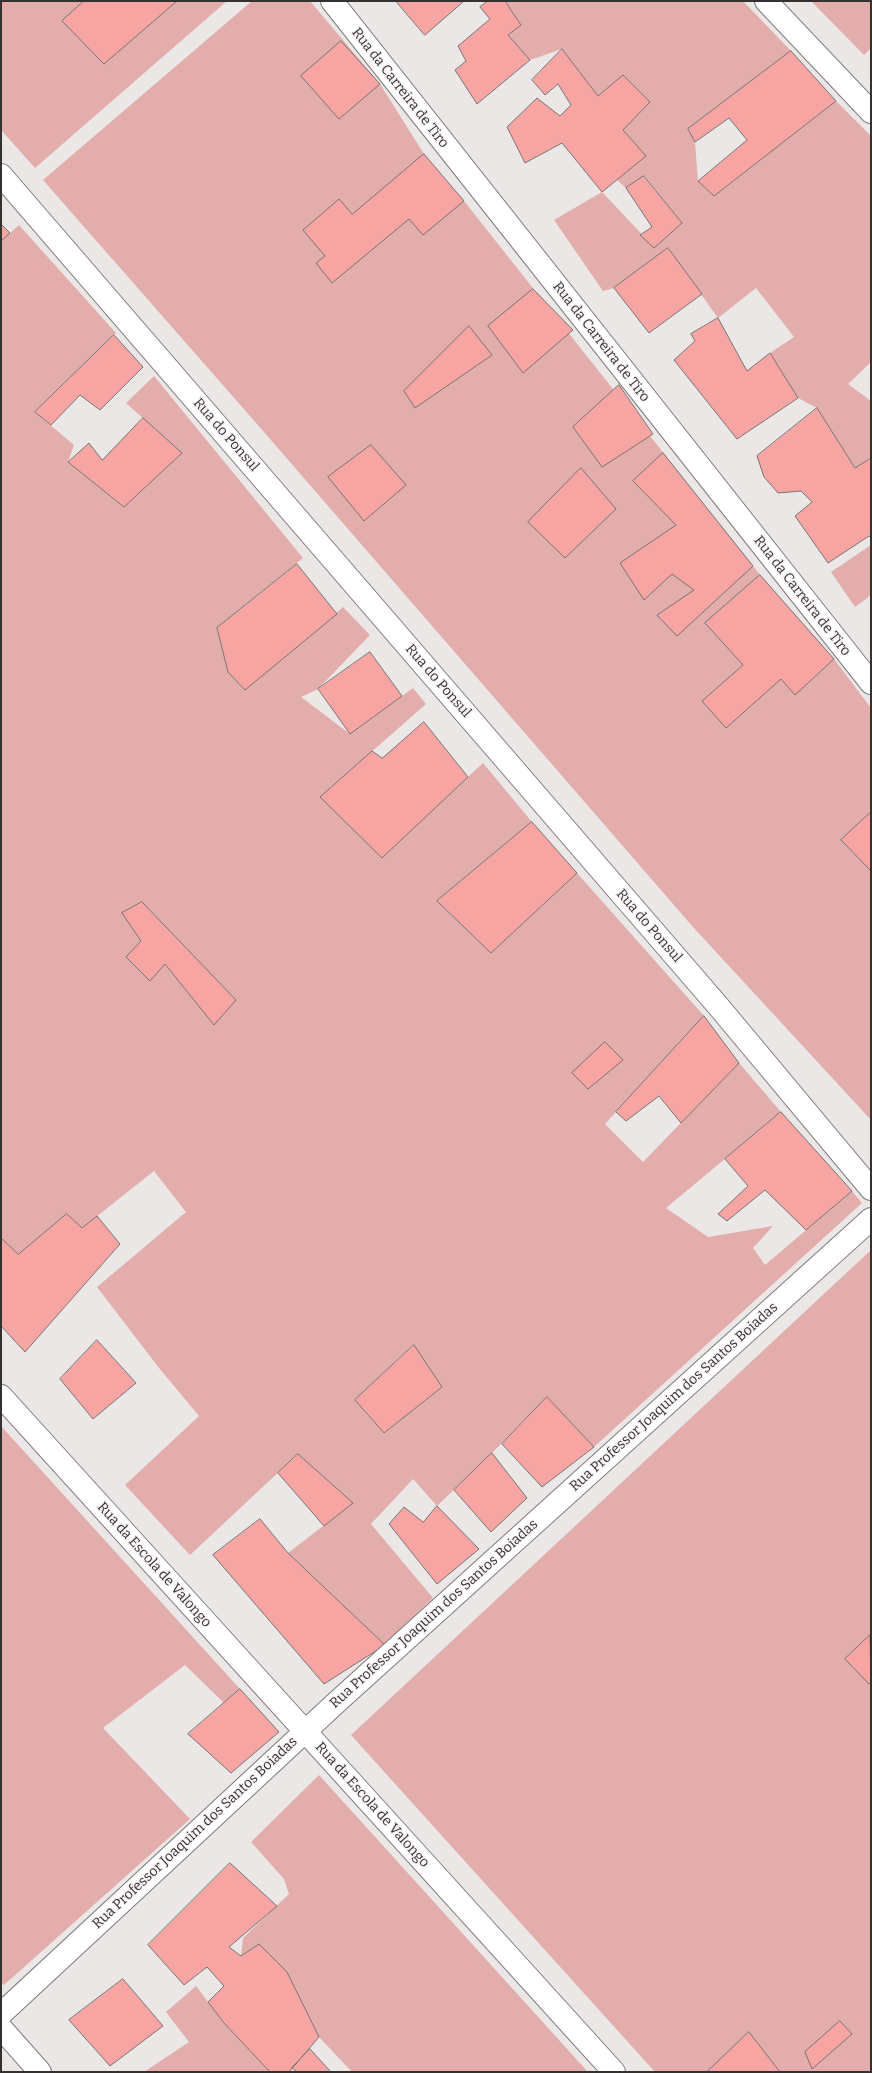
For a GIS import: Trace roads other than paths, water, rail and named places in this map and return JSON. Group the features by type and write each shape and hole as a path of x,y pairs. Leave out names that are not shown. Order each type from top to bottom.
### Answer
{"street":[{"name":"Rua da Carreira de Tiro","path":"332,1 871,683"},
{"path":"766,1 871,112"},
{"name":"Rua do Ponsul","path":"1,175 719,1007 871,1189"},
{"name":"Rua Professor Joaquim dos Santos Boiadas","path":"1,2014 305,1732 871,1219"},
{"name":"Rua da Escola de Valongo","path":"1,1396 614,2072"},
{"path":"1,2028 40,2072"}]}
